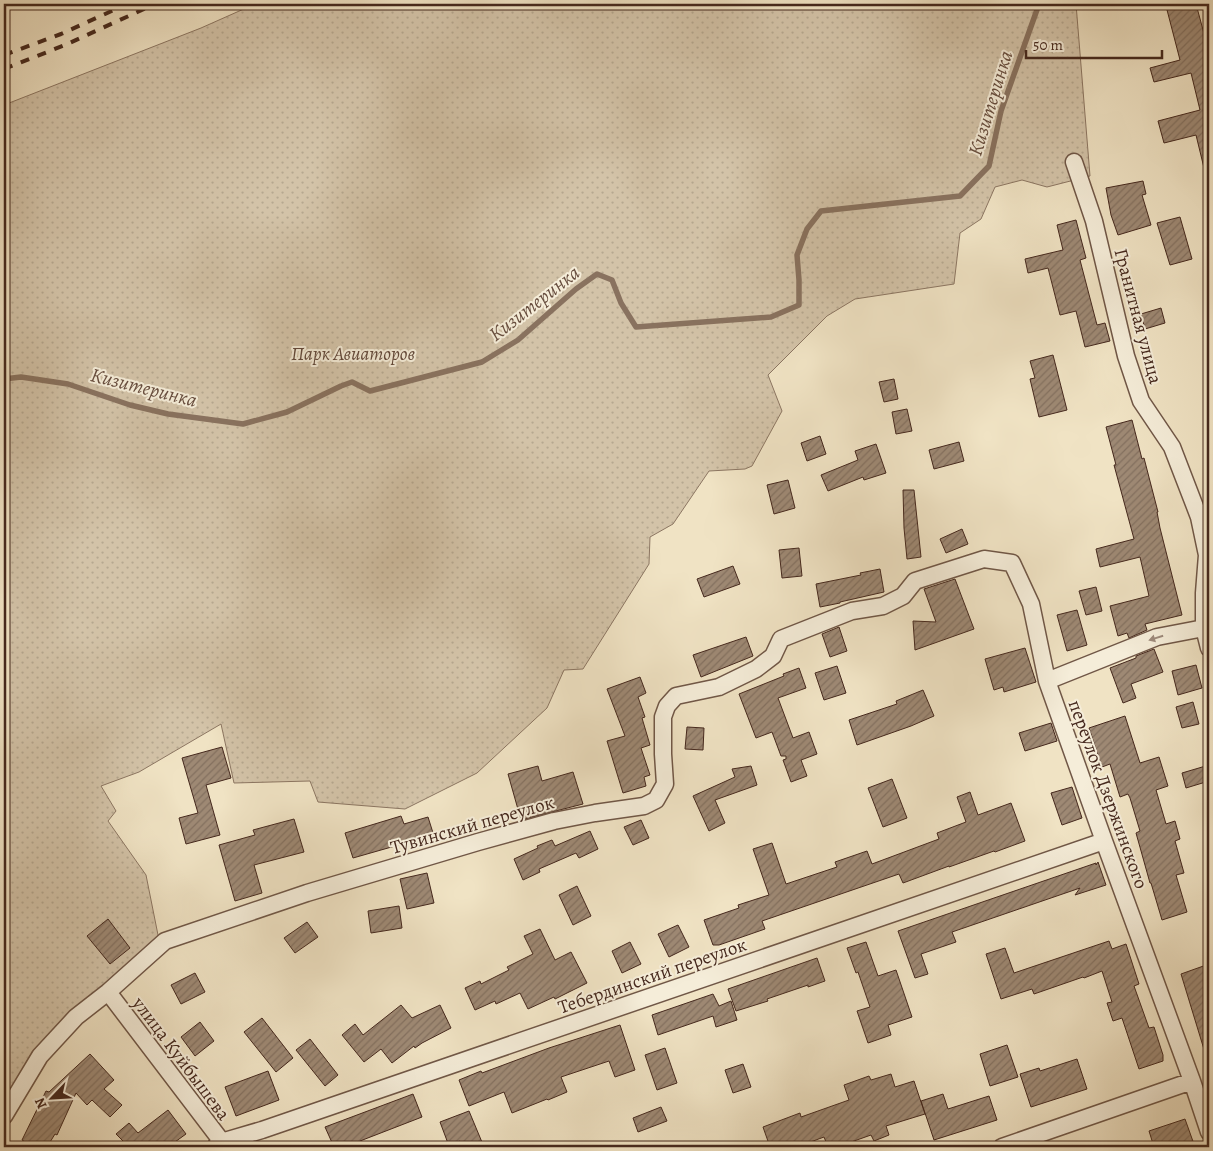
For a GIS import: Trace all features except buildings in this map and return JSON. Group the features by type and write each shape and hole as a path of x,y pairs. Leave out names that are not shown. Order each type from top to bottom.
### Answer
{"street":[{"name":"Гранитная улица","path":"1074,162 1094,221 1126,356 1141,401 1172,447 1198,517 1207,555 1204,628 1209,648"},
{"name":"переулок Дзержинского","path":"915,582 984,559 1012,563 1031,604 1048,681 1209,1132"},
{"name":"Тувинский переулок","path":"4,1116 40,1056 76,1017 108,992 165,941 307,893 478,842 595,813 644,806 656,800 665,784 663,717 667,706 676,696 719,687 756,669 773,656 781,639 852,611 883,606 903,596 915,582"},
{"path":"1048,681 1157,637 1204,628"},
{"name":"Тебердинский переулок","path":"221,1146 1104,841"},
{"name":"улица Куйбышева","path":"108,992 221,1146"},
{"path":"1002,1147 1192,1081"}],"green space":[{"name":"Парк Авиаторов","path":"255,4 1076,4 1090,176 1047,187 1022,180 995,187 981,219 960,233 954,284 855,299 827,316 768,375 782,411 752,466 745,469 709,471 673,524 650,537 649,564 583,669 564,670 547,708 477,773 405,809 318,802 310,781 234,783 221,724 139,772 101,786 116,811 108,821 146,875 159,940 105,990 4,1107 4,105 201,28"}],"waterway":[{"name":"Кизитеринка","path":"4,379 21,377 68,384 130,405 168,414 243,424 287,412 352,382 370,391 482,362 518,340 576,289 597,274 612,280 621,303 636,327 771,317 799,305 797,255 807,229 821,211 960,196 989,166 1001,111 1039,4"}],"railway":[{"path":"4,55 61,34 127,4"},
{"path":"4,69 65,45 155,4"}]}
